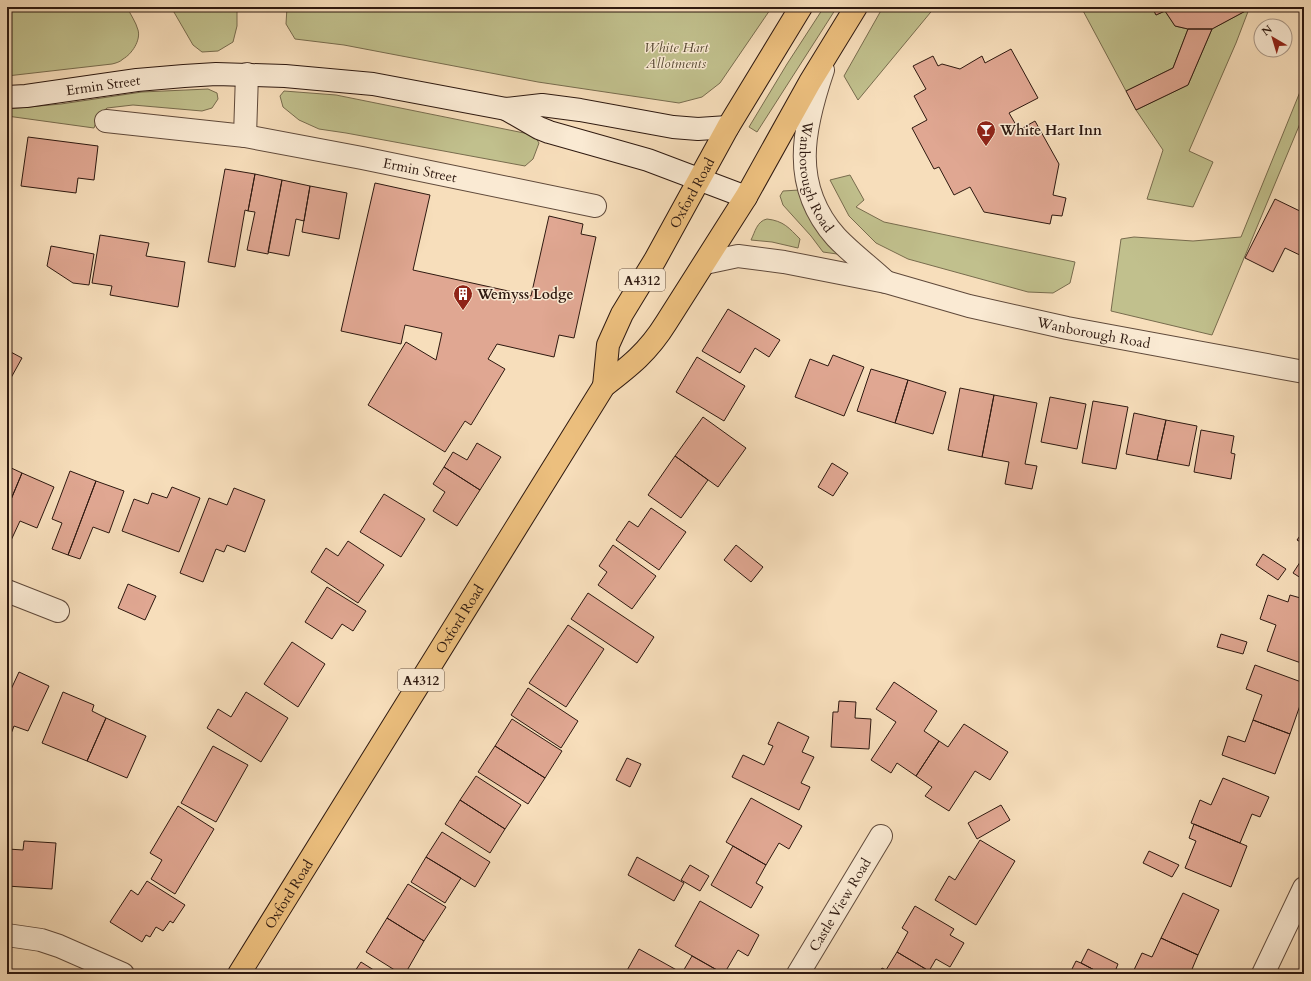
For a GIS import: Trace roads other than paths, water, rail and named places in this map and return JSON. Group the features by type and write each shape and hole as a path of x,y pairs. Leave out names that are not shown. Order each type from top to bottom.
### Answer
{"main road":[{"name":"Oxford Road","path":"604,386 608,345 622,314 655,260 728,128 801,7"},
{"name":"A4312","path":"705,263 746,197 830,49 856,7"},
{"name":"Oxford Road","path":"239,974 604,386 634,364 656,340 705,263"}],"street":[{"name":"Wanborough Road","path":"830,49 812,104 806,130 804,156 806,178 816,206 829,228 844,245 886,282"},
{"name":"Ermin Street","path":"7,97 26,96 145,79 216,74 247,74 300,77 373,84 506,109 542,105 580,110 673,127 698,129 728,128"},
{"path":"245,136 247,74"},
{"name":"Ermin Street","path":"506,109 549,132 648,160 746,197"},
{"name":"Ermin Street","path":"106,121 245,136 362,158 595,206"},
{"name":"Wanborough Road","path":"705,263 730,257 749,257 784,262 886,282 969,306 1067,328 1304,372"},
{"path":"7,591 58,611"},
{"name":"Castle View Road","path":"798,974 881,836"},
{"path":"1263,974 1304,888"},
{"path":"7,935 41,940 59,946 123,974"}],"place":[{"name":"White Hart Inn","path":"986,147"},
{"name":"Wemyss Lodge","path":"463,311"}],"park label":[{"name":"White Hart Allotments","path":"676,56"}]}
